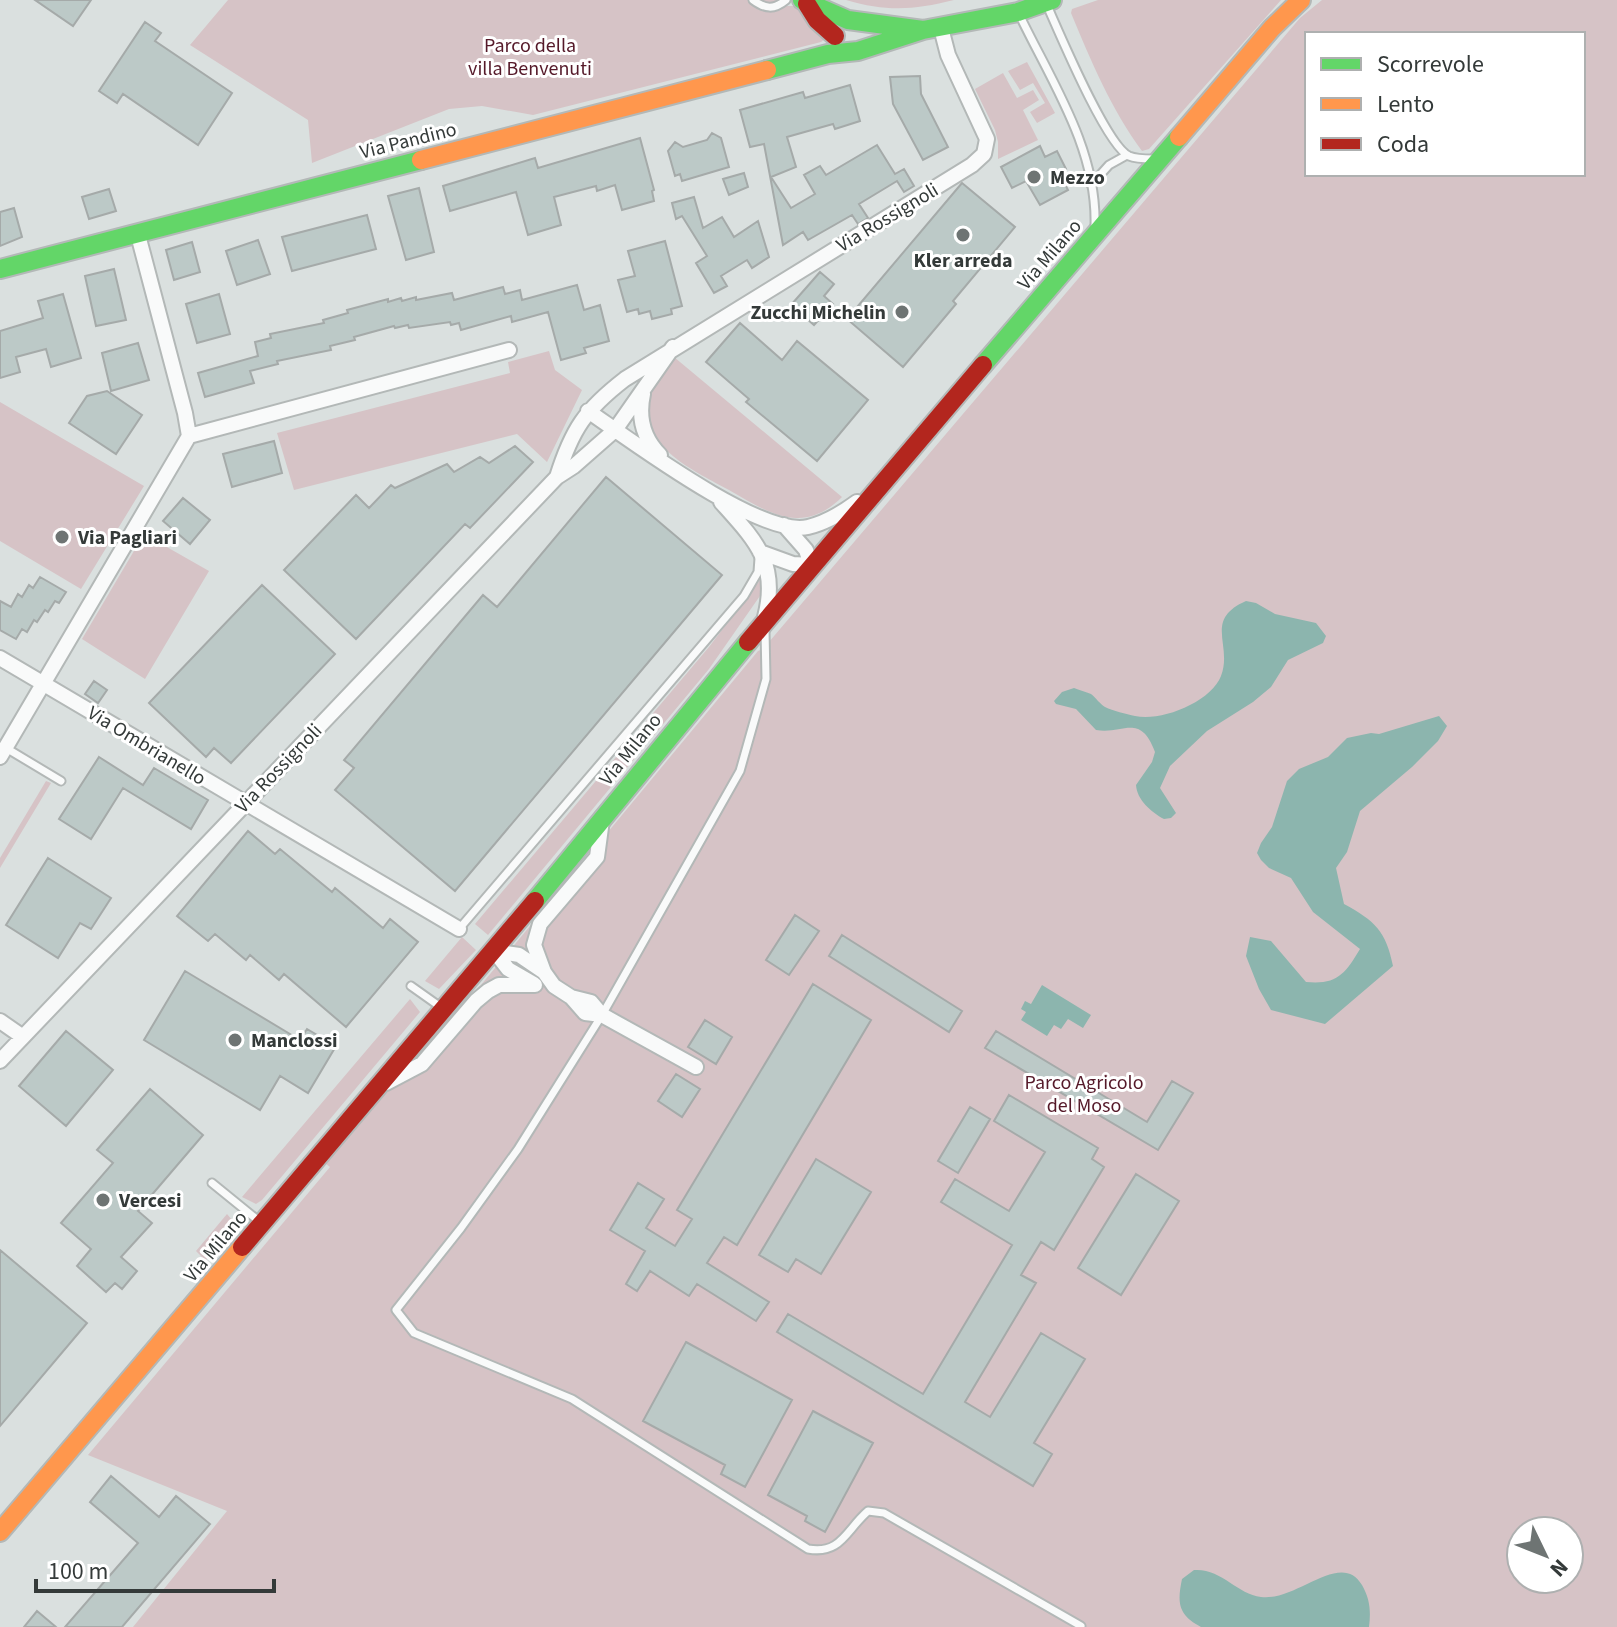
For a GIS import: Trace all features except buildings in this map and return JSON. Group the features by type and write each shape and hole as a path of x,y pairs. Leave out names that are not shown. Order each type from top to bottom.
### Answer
{"main road":[{"name":"Via Milano","path":"0,1532 494,951 764,620 1159,158 1272,28 1301,0"},
{"name":"Via Pandino","path":"0,269 138,235 833,44 855,52 932,29 1018,12 1049,1"},
{"name":"Via Pandino","path":"804,2 853,21 932,29"},
{"path":"804,2 833,44"},
{"path":"833,44 839,26 853,21 868,33 866,44 855,52"}],"street":[{"name":"Via Rossignoli","path":"557,477 568,441 588,411 625,379 972,165 984,154 987,139 948,55 932,29"},
{"path":"3,752 189,436 138,235"},
{"name":"Via Rossignoli","path":"0,1061 557,477 615,430 673,347"},
{"path":"189,436 509,350"},
{"path":"645,386 640,408 642,427 654,450 674,470"},
{"path":"588,411 718,499 784,525 806,528 841,514 880,486"},
{"path":"718,499 750,534 771,576 770,598 764,620"},
{"path":"760,552 793,564 811,565 806,550 784,525"},
{"name":"Via Ombrianello","path":"0,658 459,929"},
{"path":"539,978 534,945 540,924 597,857 603,818"},
{"path":"494,951 519,955 539,978 571,997 585,1013 602,1015 696,1067"},
{"path":"378,1087 422,1064 488,991 499,985 539,978"},
{"path":"0,1021 23,1037"}],"lane":[{"path":"753,0 772,8 786,0"},
{"path":"1049,1 1110,136 1127,155 1144,160 1159,158"},
{"path":"1018,12 1083,142 1096,216 1095,235"},
{"path":"1091,185 1109,165 1127,155"},
{"path":"459,929 744,596 758,572 760,552"},
{"path":"764,620 766,679 740,771 602,1015 518,1149 396,1310 414,1333 572,1399 808,1549 824,1552 838,1545 855,1522 868,1511 884,1513 1081,1626"},
{"path":"3,752 61,781"},
{"path":"411,986 444,1010"},
{"path":"212,1183 262,1223"}],"green space":[{"name":"Parco della villa Benvenuti","path":"228,0 780,0 786,6 794,6 826,38 821,42 533,115 482,106 449,109 312,163 308,120 190,45"},
{"path":"846,0 954,0 900,8"},
{"path":"1098,0 1281,0 1149,149 1142,151 1111,102 1071,13 1072,9"},
{"name":"Parco Agricolo del Moso","path":"1322,0 1617,0 1617,1627 133,1627 227,1511 88,1455 330,1167 325,1163 383,1094 398,1085 758,651 763,649 1300,18"},
{"path":"1027,62 1055,113 1037,123 1030,112 1045,103 1033,83 1020,90 1008,71"},
{"path":"1003,73 1017,98 1033,90 1039,100 1023,110 1038,140 998,159 995,130 975,89"},
{"path":"549,351 555,370 582,390 547,462 517,434 294,490 277,433 510,373 508,362"},
{"path":"674,357 842,497 816,515 789,518 753,504 682,463 658,439 648,407 654,383"},
{"path":"0,402 144,486 81,589 0,541"},
{"path":"144,534 209,571 145,679 82,639"},
{"path":"760,580 766,583 762,593 709,669 488,935 475,924 709,647"},
{"path":"46,781 51,783 0,868 0,858"},
{"path":"462,937 476,950 439,989 425,981"},
{"path":"410,999 420,1012 262,1200 256,1204 242,1197"},
{"path":"227,1214 238,1227 214,1256 205,1260 196,1251"}],"shaded area":[{"path":"1246,601 1275,614 1316,623 1326,636 1323,643 1288,660 1271,687 1207,731 1170,766 1160,788 1176,813 1164,819 1146,805 1137,790 1136,785 1155,752 1143,732 1130,728 1096,730 1076,709 1054,701 1062,692 1074,688 1091,694 1108,708 1146,717 1171,713 1196,702 1216,685 1221,676 1224,665 1222,625 1226,616"},
{"path":"1439,716 1447,726 1438,741 1360,811 1347,852 1336,868 1344,904 1378,928 1387,944 1393,966 1325,1024 1271,1010 1246,956 1250,937 1271,941 1306,982 1325,982 1339,976 1360,949 1313,912 1291,878 1269,868 1257,853 1272,827 1287,781 1299,769 1328,757 1347,738 1379,734"},
{"path":"1042,985 1091,1015 1083,1028 1068,1019 1061,1029 1054,1025 1047,1036 1021,1020 1026,1012 1021,1009 1025,1001 1031,1004"},
{"path":"1194,1570 1212,1573 1261,1597 1289,1592 1330,1574 1342,1572 1353,1575 1367,1595 1369,1627 1201,1627 1188,1618 1180,1602 1182,1579"}],"traffic: fast":[{"path":"802,0 848,20 923,30 1018,12 1052,0"},
{"path":"767,70 828,54 858,51 923,30"},
{"path":"983,365 1179,137"},
{"path":"0,269 421,160"},
{"path":"535,901 748,642"}],"traffic: slow":[{"path":"1179,137 1272,28 1301,0"},
{"path":"421,160 767,70"},
{"path":"0,1532 242,1247"}],"traffic: jam":[{"path":"807,4 817,20 835,36"},
{"path":"748,642 983,365"},
{"path":"242,1247 535,901"}],"place":[{"name":"Mezzo","path":"1034,177"},
{"name":"Kler arreda","path":"963,235"},
{"name":"Zucchi Michelin","path":"902,312"},
{"name":"Via Pagliari","path":"62,537"},
{"name":"Manclossi","path":"235,1040"},
{"name":"Vercesi","path":"103,1200"}]}
